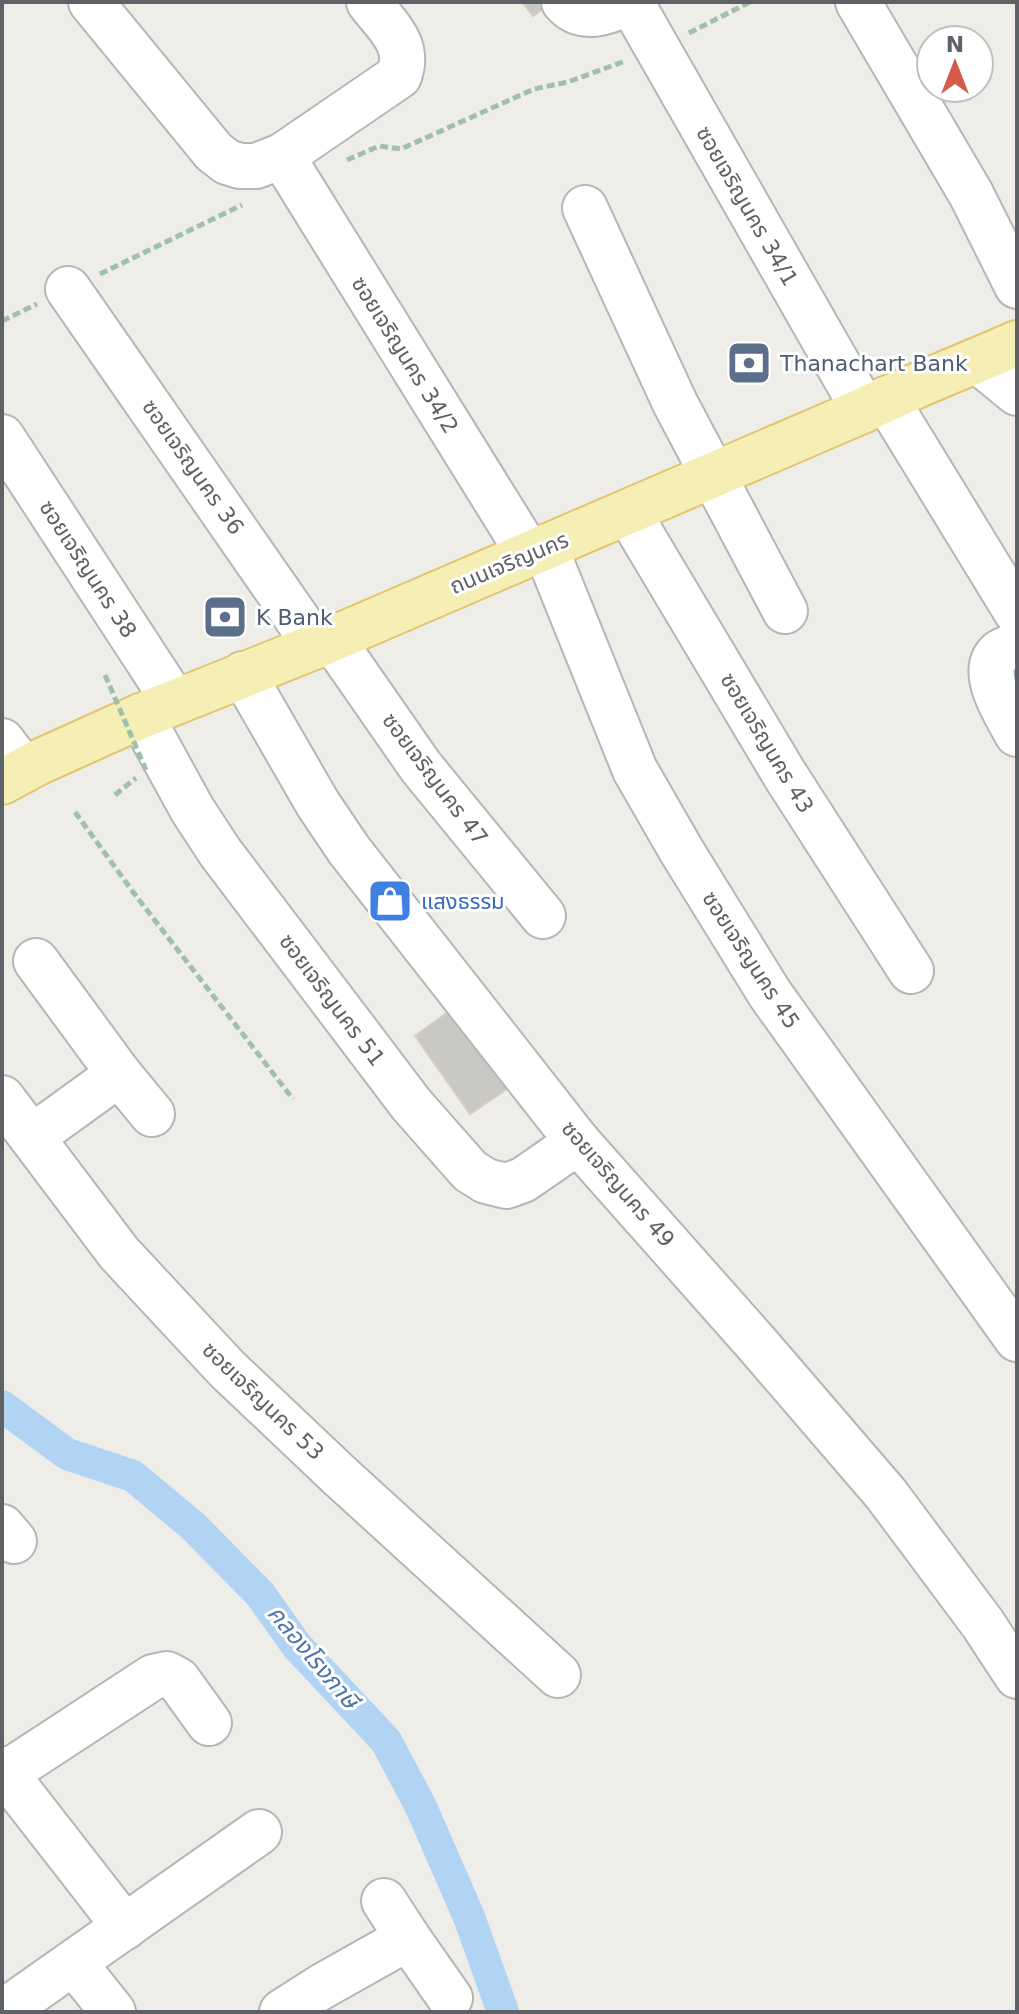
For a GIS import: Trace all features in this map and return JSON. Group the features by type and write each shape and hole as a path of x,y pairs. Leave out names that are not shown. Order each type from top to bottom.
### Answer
{"main road":[{"name":"ถนนเจริญนคร","path":"9,765 324,643 1017,343"}],"street":[{"path":"91,2 214,152 227,162 240,166 289,167 399,76 404,55 401,43 369,2"},
{"path":"564,2 581,14 591,14 630,2"},
{"name":"ซอยเจริญนคร 34/1","path":"630,2 875,404 1017,613"},
{"path":"858,2 971,194 1017,286"},
{"name":"ซอยเจริญนคร 34/2","path":"289,167 537,550"},
{"path":"585,208 644,338 785,611"},
{"name":"ซอยเจริญนคร 36","path":"68,289 324,643"},
{"path":"978,361 1017,393"},
{"name":"ซอยเจริญนคร 38","path":"2,437 157,708"},
{"name":"ซอยเจริญนคร 43","path":"628,512 785,775 911,971"},
{"name":"ซอยเจริญนคร 45","path":"537,550 635,770 681,850 770,994 1017,1339"},
{"name":"ซอยเจริญนคร 47","path":"324,643 543,916"},
{"path":"1017,644 1000,653 992,674 995,690 1017,734"},
{"name":"ซอยเจริญนคร 49","path":"243,674 318,804 349,850 578,1142 886,1494 983,1624 1017,1676"},
{"name":"ซอยเจริญนคร 51","path":"157,708 192,809 220,852 411,1104 470,1171 486,1181 506,1186 523,1180 578,1142"},
{"path":"36,961 152,1114"},
{"path":"32,1137 119,1074"},
{"name":"ซอยเจริญนคร 53","path":"2,1098 119,1253 227,1369 558,1675"},
{"path":"125,1927 3,1773 153,1677 167,1674 178,1680 209,1723"},
{"path":"3,2012 259,1832"},
{"path":"384,1901 450,1998"},
{"path":"282,2012 408,1938"},
{"path":"74,1963 113,2012"}],"path":[{"path":"68,289 289,167 379,146 401,149 534,89 568,82 657,49 750,2"},
{"path":"105,675 146,770 115,795"},
{"path":"75,812 293,1099"}],"building":[{"path":"522,2 554,2 533,16"},
{"path":"459,1004 516,1083 470,1114 415,1036"}],"waterway":[{"name":"คลองโรงภาษี","path":"2,1406 67,1454 133,1476 193,1526 260,1594 297,1646 386,1741 421,1807 469,1917 503,2012"}],"place":[{"name":"Thanachart Bank","path":"749,363"},
{"name":"K Bank","path":"225,617"},
{"name":"แสงธรรม","path":"390,901"}]}
